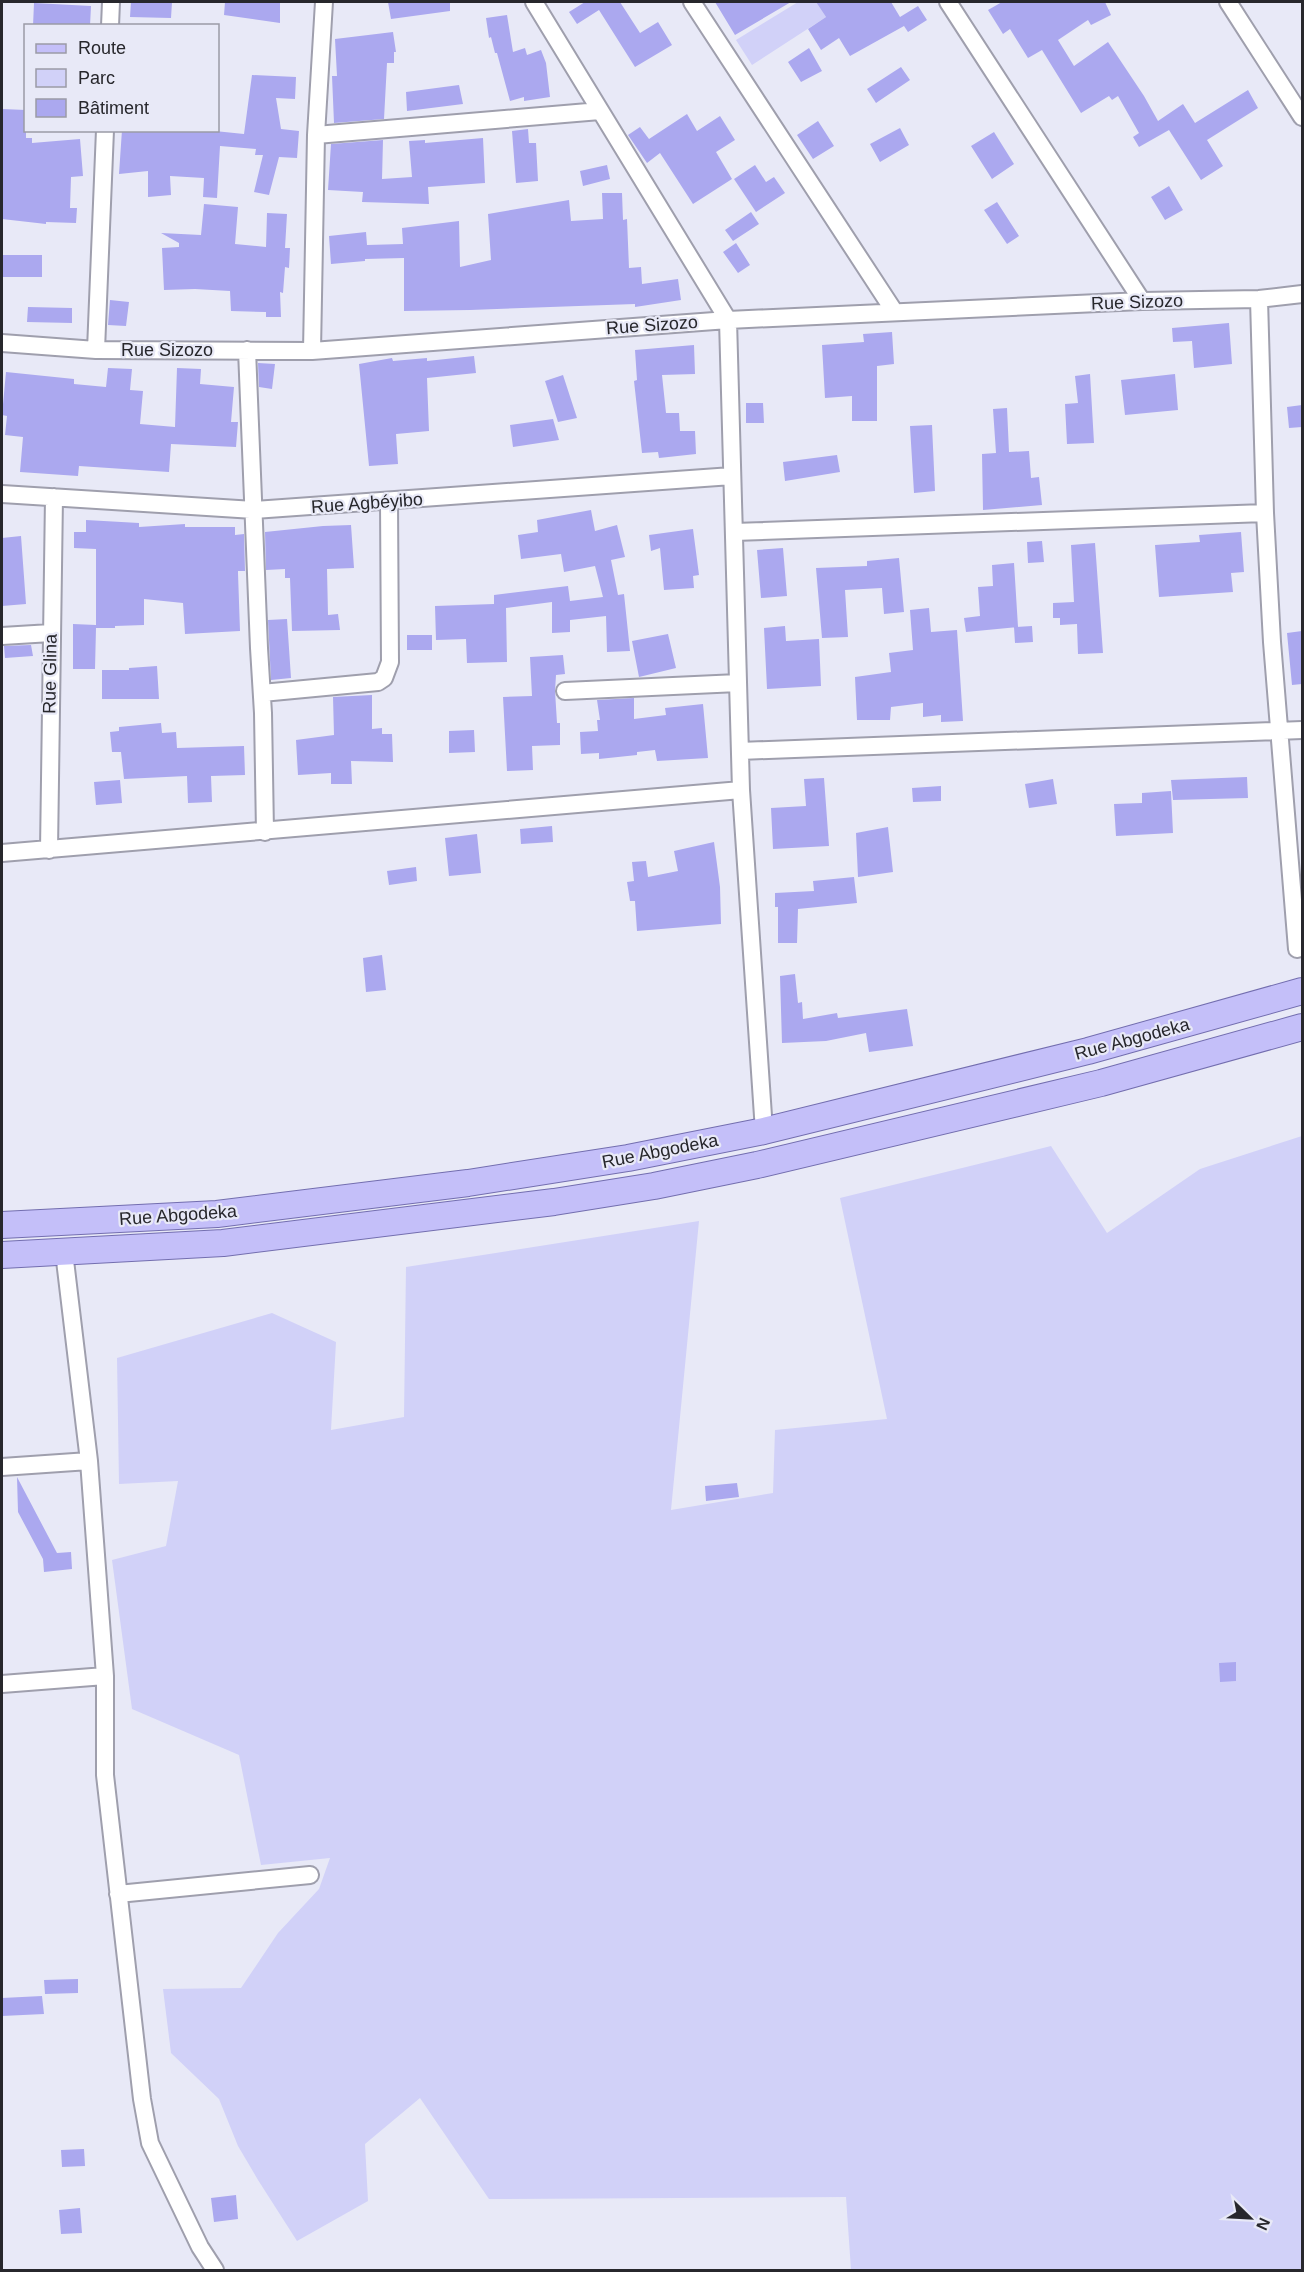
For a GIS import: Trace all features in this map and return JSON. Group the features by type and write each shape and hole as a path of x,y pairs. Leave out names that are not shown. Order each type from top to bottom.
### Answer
{"main road":[{"name":"Rue Abgodeka","path":"2,1225 217,1214 340,1200 617,1160 764,1131 1088,1052 1302,991"},
{"name":"Rue Abgodeka","path":"2,1255 223,1243 554,1203 757,1165 1101,1083 1302,1027"}],"street":[{"path":"110,24 111,2"},
{"path":"312,351 316,135 324,2"},
{"path":"534,2 728,320 741,790 764,1131"},
{"path":"692,2 894,311"},
{"path":"948,2 1142,301"},
{"path":"1228,2 1302,117"},
{"path":"316,135 600,111"},
{"path":"96,350 105,132"},
{"name":"Rue Sizozo","path":"2,343 96,350 312,351 728,320 1142,301 1259,299 1302,294"},
{"path":"1259,299 1265,513 1272,642 1297,949"},
{"path":"247,350 262,693 265,832"},
{"name":"Rue Agbéyibo","path":"2,494 254,510 732,476"},
{"name":"Rue Glina","path":"49,850 54,497"},
{"path":"262,693 355,685 378,682 384,678 390,662 389,502"},
{"path":"734,532 1265,513"},
{"path":"2,636 51,633"},
{"path":"566,691 738,683"},
{"path":"740,751 1302,730"},
{"path":"2,853 741,790"},
{"path":"64,1252 89,1461 105,1676 105,1774 142,2098 150,2143 200,2247 215,2271"},
{"path":"2,1467 89,1461"},
{"path":"2,1684 105,1676"},
{"path":"118,1894 310,1875"}],"green space":[{"path":"798,2 816,2 826,17 752,65 736,40"},
{"path":"1302,1136 1302,2270 851,2270 846,2197 489,2199 420,2098 365,2144 368,2201 297,2241 238,2146 219,2099 171,2053 163,1989 241,1988 278,1933 319,1889 330,1858 261,1865 239,1755 132,1709 112,1560 166,1546 178,1481 119,1484 117,1358 272,1313 336,1342 331,1430 404,1417 406,1267 699,1221 671,1510 773,1493 775,1430 887,1419 840,1198 1051,1146 1107,1233 1200,1169"}],"building":[{"path":"131,2 172,2 171,18 130,17"},
{"path":"225,2 280,2 280,23 224,15"},
{"path":"388,2 450,2 450,11 391,19"},
{"path":"585,2 620,2 640,33 658,22 672,45 635,67 599,10 577,24 569,12"},
{"path":"715,2 791,2 735,35"},
{"path":"816,2 891,2 900,17 918,6 927,20 908,32 904,26 850,56 839,38 821,50 808,29 826,17"},
{"path":"1002,2 1105,2 1111,15 1091,25 1088,20 1058,40 1074,66 1108,42 1158,121 1183,104 1195,123 1248,90 1258,108 1207,140 1223,166 1201,180 1169,130 1139,147 1133,137 1139,133 1118,96 1112,100 1109,96 1081,113 1042,50 1028,58 1010,29 1003,34 988,10"},
{"path":"34,3 91,6 90,24 33,24"},
{"path":"507,15 513,52 525,48 527,55 541,50 546,63 550,97 524,101 524,97 510,101 497,53 495,53 491,37 489,38 486,18"},
{"path":"393,32 396,52 394,52 394,63 387,63 384,119 334,123 332,76 337,76 335,39"},
{"path":"809,48 822,71 801,82 788,62"},
{"path":"901,67 910,80 876,103 867,89"},
{"path":"252,75 296,77 295,99 276,98 281,129 299,131 297,158 279,157 269,195 254,192 263,155 255,155 256,149 220,146 217,198 203,197 204,178 170,176 171,195 148,197 148,171 119,174 122,132 219,131 244,134"},
{"path":"459,85 463,104 407,111 406,92"},
{"path":"2,109 24,110 24,132 26,132 26,138 32,138 32,143 80,139 83,176 71,177 70,208 77,208 76,223 46,222 46,224 2,219"},
{"path":"687,114 697,131 720,116 735,140 716,152 732,179 693,204 660,153 647,163 628,135 640,127 649,139"},
{"path":"818,121 834,146 813,159 797,135"},
{"path":"900,128 909,145 880,162 870,144"},
{"path":"528,129 529,143 536,143 538,181 516,183 512,131"},
{"path":"994,132 1014,164 992,179 971,146"},
{"path":"483,138 485,183 428,187 429,204 362,202 363,192 328,190 331,144 383,140 382,179 412,177 409,141 425,140 425,143"},
{"path":"607,165 610,179 583,186 580,171"},
{"path":"755,165 766,182 774,177 785,193 756,212 734,179"},
{"path":"1169,186 1183,210 1165,220 1151,197"},
{"path":"602,193 622,193 623,220 627,219 629,268 641,267 642,284 678,279 681,300 635,307 635,304 404,311 404,258 365,259 365,261 331,264 329,236 366,232 367,245 403,244 402,228 459,221 460,267 491,260 488,214 569,200 571,221 603,219"},
{"path":"997,202 1019,236 1007,244 984,210"},
{"path":"204,204 238,207 235,244 266,247 267,213 287,214 285,248 290,248 289,268 285,267 283,293 280,292 281,317 266,317 266,312 231,311 230,291 164,290 162,248 179,247 179,243 161,233 201,235"},
{"path":"751,212 759,224 733,241 725,230"},
{"path":"736,243 750,265 738,273 723,252"},
{"path":"2,255 42,255 42,277 2,277"},
{"path":"110,300 129,302 126,326 108,325"},
{"path":"28,307 72,308 72,323 27,322"},
{"path":"1229,323 1232,364 1194,368 1192,341 1173,342 1172,328"},
{"path":"892,332 894,364 877,366 877,421 852,421 852,396 825,398 822,345 864,342 863,334"},
{"path":"694,345 695,374 662,375 666,413 679,413 680,431 695,431 696,454 659,458 658,452 642,453 634,381 637,380 635,350"},
{"path":"474,356 476,373 427,378 429,431 396,434 398,464 369,466 359,364 392,358 393,361 427,358 427,361"},
{"path":"258,363 275,364 272,389 259,387"},
{"path":"108,368 132,369 130,390 143,391 140,424 175,427 177,368 201,369 200,384 234,387 231,422 238,422 236,447 171,444 169,472 79,466 78,476 20,472 23,437 5,435 7,416 2,415 6,372 74,379 74,384 106,387"},
{"path":"1090,374 1094,443 1067,444 1065,404 1078,403 1075,376"},
{"path":"1175,374 1178,410 1125,415 1121,380"},
{"path":"563,375 577,418 558,422 545,381"},
{"path":"746,403 763,403 764,423 746,423"},
{"path":"1302,405 1302,427 1289,428 1287,407"},
{"path":"1007,408 1009,452 1029,451 1031,478 1039,477 1042,505 983,510 982,454 996,453 993,409"},
{"path":"553,419 559,440 513,447 510,425"},
{"path":"932,425 935,491 914,493 910,426"},
{"path":"837,455 840,472 785,481 783,462"},
{"path":"591,510 595,531 617,525 625,557 611,560 618,595 624,594 630,651 607,652 606,616 570,620 570,632 552,633 552,602 506,608 507,662 467,663 466,639 436,640 435,606 494,604 494,595 568,586 570,601 603,597 595,566 564,572 561,554 521,559 518,535 538,532 537,520"},
{"path":"86,520 139,523 139,527 185,524 185,527 235,527 235,535 244,534 245,571 238,571 240,631 185,634 183,603 144,599 144,625 96,628 95,669 73,669 73,624 96,625 96,549 74,548 74,532 86,532"},
{"path":"351,525 354,568 327,569 328,615 338,614 340,630 292,631 290,578 285,578 285,569 266,570 265,532"},
{"path":"693,529 699,575 693,576 694,588 664,590 660,548 651,551 649,535"},
{"path":"1241,532 1244,572 1231,573 1233,592 1159,597 1155,545 1200,542 1199,535"},
{"path":"21,536 26,604 2,606 2,538"},
{"path":"1042,541 1044,562 1028,563 1027,542"},
{"path":"1095,543 1103,653 1078,654 1077,624 1060,625 1060,618 1053,618 1053,603 1074,602 1071,545"},
{"path":"783,548 787,596 761,598 757,550"},
{"path":"899,558 904,612 884,614 882,588 845,590 848,637 822,638 816,568 867,566 867,561"},
{"path":"1014,563 1018,627 966,632 964,618 980,616 978,587 993,586 992,565"},
{"path":"929,608 931,632 957,630 963,721 941,722 941,715 923,717 923,703 891,707 890,720 857,720 855,677 891,672 889,653 913,650 910,610"},
{"path":"287,619 291,678 271,680 268,620"},
{"path":"785,626 786,641 819,639 821,686 767,689 764,628"},
{"path":"1032,626 1033,642 1015,643 1014,627"},
{"path":"1302,631 1302,684 1292,685 1287,633"},
{"path":"668,634 676,668 639,677 632,641"},
{"path":"407,635 432,635 432,650 407,650"},
{"path":"31,645 33,656 5,658 4,646"},
{"path":"563,655 565,674 556,675 555,691 557,723 560,723 560,745 532,746 533,770 507,771 503,697 532,696 530,657"},
{"path":"157,666 159,699 102,699 102,670 129,670 129,668"},
{"path":"372,695 372,729 382,728 382,734 392,734 393,762 351,761 352,784 331,784 331,773 298,775 296,740 334,735 333,697"},
{"path":"634,698 634,719 666,715 665,708 703,704 708,758 657,761 655,750 637,752 637,755 599,759 599,753 581,754 580,732 598,731 597,720 600,720 597,700"},
{"path":"161,723 162,733 176,732 177,748 244,746 245,775 211,776 212,802 188,803 187,776 124,779 121,752 112,752 110,732 119,731 119,727"},
{"path":"474,730 475,752 449,753 449,731"},
{"path":"1247,777 1248,798 1173,800 1171,780"},
{"path":"824,778 829,846 773,849 771,808 806,806 804,779"},
{"path":"1053,779 1057,804 1029,808 1025,784"},
{"path":"120,780 122,803 96,805 94,782"},
{"path":"941,786 941,801 913,802 912,788"},
{"path":"1171,791 1173,833 1116,836 1114,804 1142,803 1142,793"},
{"path":"552,826 553,842 521,844 520,829"},
{"path":"888,827 893,872 858,877 856,833"},
{"path":"477,834 481,873 449,876 445,838"},
{"path":"714,842 720,887 721,924 637,931 635,901 630,901 627,882 634,881 632,862 646,861 648,877 678,871 674,851"},
{"path":"416,867 417,881 389,885 387,871"},
{"path":"854,877 857,903 798,909 797,943 778,943 778,907 775,907 775,893 814,891 813,881"},
{"path":"382,955 386,990 366,992 363,958"},
{"path":"795,974 798,1003 802,1002 803,1019 837,1013 838,1018 907,1009 913,1046 869,1052 866,1033 826,1041 782,1043 780,976"},
{"path":"17,1477 57,1553 71,1552 72,1569 44,1572 43,1559 18,1512"},
{"path":"737,1483 739,1497 706,1501 705,1486"},
{"path":"1236,1662 1236,1681 1220,1682 1219,1663"},
{"path":"78,1979 78,1993 45,1994 44,1980"},
{"path":"42,1996 44,2014 2,2016 2,1998"},
{"path":"84,2149 85,2166 62,2167 61,2150"},
{"path":"236,2195 238,2219 214,2222 211,2198"},
{"path":"80,2208 82,2233 61,2234 59,2210"}]}
